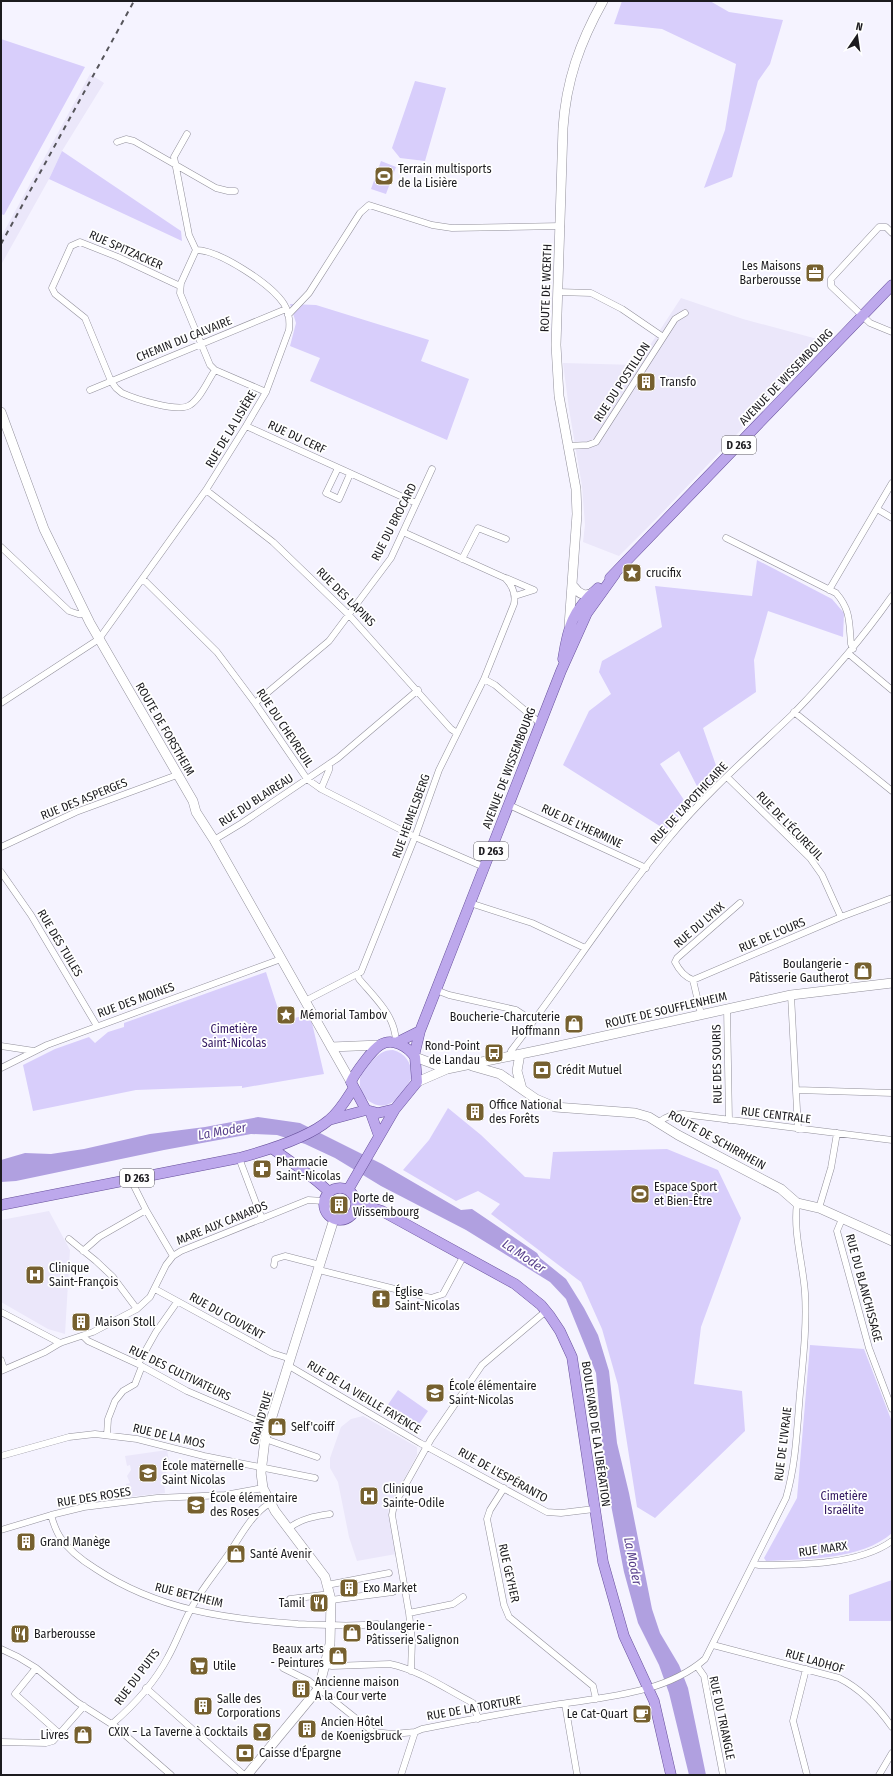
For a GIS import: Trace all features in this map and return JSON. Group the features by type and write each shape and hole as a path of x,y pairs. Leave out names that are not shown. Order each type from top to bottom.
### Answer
{"main road":[{"name":"AVENUE DE WISSEMBOURG","path":"415,1057 420,1031 561,671 574,644 584,607 892,285"},
{"name":"AVENUE DE WISSEMBOURG","path":"561,671 569,627 596,591 615,574"},
{"path":"377,1140 368,1110 352,1086 355,1073 380,1045 396,1043 420,1031"},
{"path":"348,1190 395,1109 417,1082 415,1057 396,1043"},
{"name":"D 263","path":"327,1121 341,1107 352,1086"},
{"path":"368,1110 378,1112 395,1109"},
{"name":"D 263","path":"1,1205 239,1158 273,1149 327,1121 368,1110"},
{"path":"273,1149 314,1177 327,1197 326,1212 334,1219 340,1220 350,1217 356,1208 356,1203 352,1193 348,1190 338,1188 327,1197"},
{"name":"BOULEVARD DE LA LIBÉRATION","path":"356,1203 382,1211 463,1257 515,1284 546,1311 560,1332 572,1357 603,1562 624,1636 654,1701 671,1775"}],"street":[{"name":"ROUTE DE WŒRTH","path":"569,627 577,514 576,489 559,396 557,370 563,128 566,94 577,54 603,1"},
{"path":"187,134 174,157 189,235 196,250 180,286 180,296 206,360 215,370 266,392"},
{"path":"117,142 126,139 134,141 216,188 235,191"},
{"path":"196,250 212,253 251,275 276,294 287,312 309,293 360,213 369,205 432,225 452,228 561,226"},
{"path":"892,233 886,228 879,227 831,279 831,286 870,323 892,332"},
{"name":"RUE SPITZACKER","path":"180,286 87,244 77,242 71,246 53,283 52,291 85,318 111,381 116,388 125,394 181,408 194,402 215,370"},
{"path":"558,292 591,293 622,309 663,337"},
{"name":"CHEMIN DU CALVAIRE","path":"90,390 200,344 287,312"},
{"name":"RUE DE LA LISIÈRE","path":"100,639 144,580 206,490 266,392 287,336 289,326 287,312"},
{"name":"RUE DU POSTILLON","path":"568,446 588,445 596,442 675,319 685,313"},
{"name":"ROUTE DE FORSTHEIM","path":"1,412 44,529 86,614 193,801 196,812 214,840 352,1086"},
{"name":"RUE DU CERF","path":"246,426 416,503"},
{"path":"338,468 326,493 339,499 350,474"},
{"name":"RUE DU BROCARD","path":"255,703 329,641 391,558 432,469"},
{"path":"830,590 892,483"},
{"name":"RUE DES LAPINS","path":"206,490 273,542 349,614 451,729 457,733"},
{"path":"877,509 892,518"},
{"path":"462,559 478,528 506,539"},
{"path":"403,532 534,590 515,596 513,588 504,578"},
{"path":"726,538 836,594 844,602 849,613 851,652 892,690"},
{"path":"1,547 69,611 78,614 86,614"},
{"name":"RUE DU CHEVREUIL","path":"144,580 217,652 255,703 306,779 321,789 415,837 484,868"},
{"path":"573,585 579,593 583,595 596,591"},
{"path":"573,585 584,607"},
{"name":"RUE HEIMELSBERG","path":"358,974 363,968 440,770 484,679 514,604 515,596"},
{"name":"RUE DE L'APOTHICAIRE","path":"506,1057 585,948 669,837 727,777 794,712 851,652 892,596"},
{"path":"571,597 572,603 584,607"},
{"path":"1,703 100,639"},
{"path":"484,679 495,685 541,724"},
{"name":"RUE DU BLAIREAU","path":"214,840 242,823 329,764 418,690"},
{"path":"794,712 892,791"},
{"path":"321,789 329,770 329,764"},
{"name":"RUE DES ASPERGES","path":"1,847 76,812 177,775"},
{"name":"RUE DE L'ÉCUREUIL","path":"727,777 810,858 822,875 841,917"},
{"name":"RUE DE L'HERMINE","path":"509,805 646,868"},
{"name":"RUE DES TUILES","path":"1,872 31,915 97,1026"},
{"name":"RUE DE L'OURS","path":"693,980 841,917 892,898"},
{"path":"470,903 532,923 585,948"},
{"name":"RUE DU LYNX","path":"693,980 687,977 677,967 675,962 677,958 740,903"},
{"name":"RUE DES MOINES","path":"1,1068 34,1051 97,1026 281,959"},
{"path":"305,1001 358,974 359,979 389,1016 395,1030 396,1043"},
{"path":"693,980 701,1014"},
{"name":"ROUTE DE SOUFFLENHEIM","path":"417,1082 447,1069 471,1065 727,1008 791,995 892,983"},
{"path":"436,990 449,995 516,1010 533,1021"},
{"path":"791,995 798,1129"},
{"name":"RUE DES SOURIS","path":"727,1008 729,1120"},
{"path":"519,1040 520,1054 517,1071 522,1089"},
{"path":"331,1047 380,1045"},
{"path":"1,1046 34,1051"},
{"path":"415,1057 447,1069"},
{"path":"506,1057 507,1079"},
{"name":"ROUTE DE SCHIRRHEIN","path":"471,1065 500,1074 536,1099 555,1107 634,1113 649,1117 678,1135 781,1189 797,1203 819,1208 892,1241"},
{"path":"796,1090 892,1093"},
{"name":"RUE CENTRALE","path":"659,1122 674,1114 892,1140"},
{"path":"819,1208 831,1168 837,1134"},
{"path":"239,1158 262,1219"},
{"path":"131,1180 146,1210 173,1256"},
{"name":"MARE AUX CANARDS","path":"3,1370 45,1352 60,1343 83,1336 137,1309 144,1304 155,1289 166,1265 173,1256 181,1251 308,1200 327,1197"},
{"name":"RUE DE L'IVRAIE","path":"697,1666 705,1659 713,1645 786,1498 795,1462 804,1336 805,1294 796,1225 797,1203"},
{"path":"83,1251 100,1237 146,1210"},
{"name":"GRAND'RUE","path":"246,1775 319,1688 326,1665 330,1644 330,1597 327,1585 320,1569 288,1529 270,1503 263,1488 262,1467 265,1439 334,1219"},
{"name":"RUE DU BLANCHISSAGE","path":"842,1219 837,1231 869,1348 892,1409"},
{"path":"69,1239 113,1277 137,1309"},
{"path":"274,1265 275,1259 285,1256 431,1298 443,1294 463,1257"},
{"name":"RUE DU COUVENT","path":"155,1289 290,1363"},
{"path":"107,1435 108,1419 115,1402 123,1391 135,1384 140,1365 156,1332 177,1302"},
{"path":"411,1671 412,1641 409,1613 392,1515 394,1505 427,1447 482,1365 546,1311"},
{"path":"1,1312 60,1343"},
{"name":"RUE DES CULTIVATEURS","path":"83,1336 88,1341 140,1365 187,1391 269,1426"},
{"path":"1,1360 3,1370"},
{"name":"RUE DE LA VIEILLE FAYENCE","path":"290,1363 427,1447"},
{"name":"RUE DE LA MOS","path":"1,1456 69,1437 95,1434 137,1438 204,1456 315,1478"},
{"path":"265,1439 317,1457"},
{"name":"RUE DE L'ESPÉRANTO","path":"427,1447 547,1512 561,1513 594,1509"},
{"name":"RUE DES ROSES","path":"1,1530 84,1507 157,1498 225,1495 263,1488"},
{"name":"RUE GEYHER","path":"504,1488 490,1510 487,1519 504,1605 509,1617 593,1686 596,1699"},
{"name":"RUE DU PUITS","path":"112,1724 123,1715 146,1688 168,1657 185,1620 207,1581 252,1520 263,1507 270,1503"},
{"path":"288,1529 302,1520 330,1514"},
{"name":"RUE BETZHEIM","path":"51,1515 60,1537 69,1548 117,1583 158,1601 191,1609 259,1621 331,1626 377,1624"},
{"name":"RUE MARX","path":"753,1564 814,1564 872,1552 892,1541"},
{"path":"327,1585 389,1573"},
{"path":"290,1599 393,1592"},
{"path":"409,1613 454,1604 462,1597"},
{"name":"RUE LADHOF","path":"713,1645 839,1678 855,1686 884,1716 892,1727"},
{"path":"1,1649 36,1668 84,1706 112,1724 171,1775"},
{"path":"326,1665 390,1664 411,1671 472,1703 478,1718"},
{"name":"RUE DE LA TORTURE","path":"283,1668 319,1688 373,1732 387,1735 415,1732 422,1728 648,1690 697,1666"},
{"name":"RUE DU TRIANGLE","path":"697,1666 704,1676 723,1775"},
{"path":"36,1668 15,1694 60,1734"},
{"path":"806,1669 793,1722 807,1775"},
{"path":"146,1688 246,1775"},
{"path":"565,1704 577,1774"},
{"path":"1,1742 46,1743 53,1741 84,1706"},
{"path":"401,1775 415,1732"},
{"path":"878,1775 892,1753"}],"shaded area":[{"path":"90,74 104,83 62,151 49,179 1,265 1,237"},
{"path":"681,298 743,319 821,340 821,346 619,556 583,542 585,525 582,486 563,363 637,365"},
{"name":"Clinique Saint-François","path":"49,1211 70,1250 65,1334 48,1329 1,1302 1,1220"},
{"name":"Clinique Sainte-Odile","path":"363,1416 417,1447 417,1455 388,1509 396,1554 357,1561 349,1537 338,1482 330,1468 330,1458 341,1427 351,1419"},
{"name":"École maternelle Saint Nicolas","path":"167,1450 169,1460 164,1482 165,1493 126,1497 126,1484 130,1483 127,1476 131,1470 130,1465 127,1466 125,1456"}],"green space":[{"path":"622,1 710,1 729,12 783,20 770,64 758,81 732,177 704,188 725,130 736,64 662,29 614,24"},
{"path":"1,39 85,67 4,215 1,214"},
{"path":"415,81 446,88 425,161 400,158 392,148"},
{"path":"62,151 181,231 182,241 49,179"},
{"name":"Terrain multisports de la Lisière","path":"381,161 396,167 386,194 371,189"},
{"path":"290,304 316,305 429,340 421,361 469,379 447,440 310,381 320,358 290,346 296,323"},
{"path":"757,560 832,599 844,613 843,637 768,611 754,660 756,692 703,728 719,774 701,794 679,751 660,764 688,806 666,830 563,765 589,711 611,694 599,672 602,661 662,627 655,586 752,596"},
{"name":"Cimetière Saint-Nicolas","path":"266,972 282,1021 307,1015 312,1023 324,1074 242,1088 242,1086 136,1090 33,1111 23,1065 55,1049 89,1037 95,1043 108,1032 124,1027 124,1023"},
{"name":"Rond-Point de Landau","path":"393,1050 402,1054 408,1061 411,1069 411,1079 396,1100 389,1104 377,1105 366,1098 360,1088 361,1075 367,1066 379,1054"},
{"path":"448,1108 481,1135 525,1177 550,1179 553,1152 667,1149 718,1170 741,1218 701,1327 694,1384 742,1391 745,1431 655,1518 637,1507 618,1385 602,1329 581,1282 491,1214 500,1204 478,1191 456,1201 403,1170 429,1140"},
{"name":"Cimetière Israëlite","path":"810,1345 864,1349 892,1422 892,1533 880,1542 849,1553 815,1558 766,1561 764,1558 797,1498"},
{"path":"398,1390 428,1411 417,1427 387,1406"},
{"path":"892,1580 892,1621 849,1621 849,1595"}],"water":[{"name":"La Moder","path":"258,1117 300,1123 382,1164 461,1210 472,1209 537,1253 540,1258 566,1279 584,1308 598,1335 609,1371 617,1443 629,1493 652,1609 660,1633 679,1665 688,1688 706,1775 689,1775 669,1693 659,1665 638,1623 624,1572 605,1474 596,1373 566,1299 550,1282 466,1230 381,1186 335,1158 305,1144 277,1135 251,1134 164,1150 16,1181 1,1182 1,1160 25,1153 51,1154 84,1149 150,1134 205,1127"}],"railway":[{"path":"1,244 134,1"}],"place":[{"name":"Terrain multisports de la Lisière","path":"384,176"},
{"name":"Les Maisons Barberousse","path":"815,273"},
{"name":"Transfo","path":"646,382"},
{"name":"crucifix","path":"632,573"},
{"name":"Boulangerie - Pâtisserie Gautherot","path":"863,971"},
{"name":"Mémorial Tambov","path":"286,1015"},
{"name":"Boucherie-Charcuterie Hoffmann","path":"574,1024"},
{"name":"Rond-Point de Landau","path":"494,1053"},
{"name":"Crédit Mutuel","path":"542,1070"},
{"name":"Office National des Forêts","path":"475,1112"},
{"name":"Pharmacie Saint-Nicolas","path":"262,1169"},
{"name":"Espace Sport et Bien-Être","path":"640,1194"},
{"name":"Porte de Wissembourg","path":"339,1205"},
{"name":"Clinique Saint-François","path":"35,1275"},
{"name":"Église Saint-Nicolas","path":"381,1299"},
{"name":"Maison Stoll","path":"81,1322"},
{"name":"École élémentaire Saint-Nicolas","path":"435,1393"},
{"name":"Self'coiff","path":"277,1427"},
{"name":"École maternelle Saint Nicolas","path":"148,1473"},
{"name":"Clinique Sainte-Odile","path":"369,1496"},
{"name":"École élémentaire des Roses","path":"196,1505"},
{"name":"Grand Manège","path":"26,1542"},
{"name":"Santé Avenir","path":"236,1554"},
{"name":"Exo Market","path":"349,1588"},
{"name":"Tamil","path":"319,1603"},
{"name":"Boulangerie - Pâtisserie Salignon","path":"352,1633"},
{"name":"Barberousse","path":"20,1634"},
{"name":"Beaux arts - Peintures","path":"338,1656"},
{"name":"Utile","path":"199,1666"},
{"name":"Ancienne maison A la Cour verte","path":"301,1689"},
{"name":"Salle des Corporations","path":"203,1706"},
{"name":"Le Cat-Quart","path":"642,1714"},
{"name":"Ancien Hôtel de Koenigsbruck","path":"307,1729"},
{"name":"CXIX − La Taverne à Cocktails","path":"262,1732"},
{"name":"Livres","path":"83,1735"},
{"name":"Caisse d'Épargne","path":"245,1753"}]}
